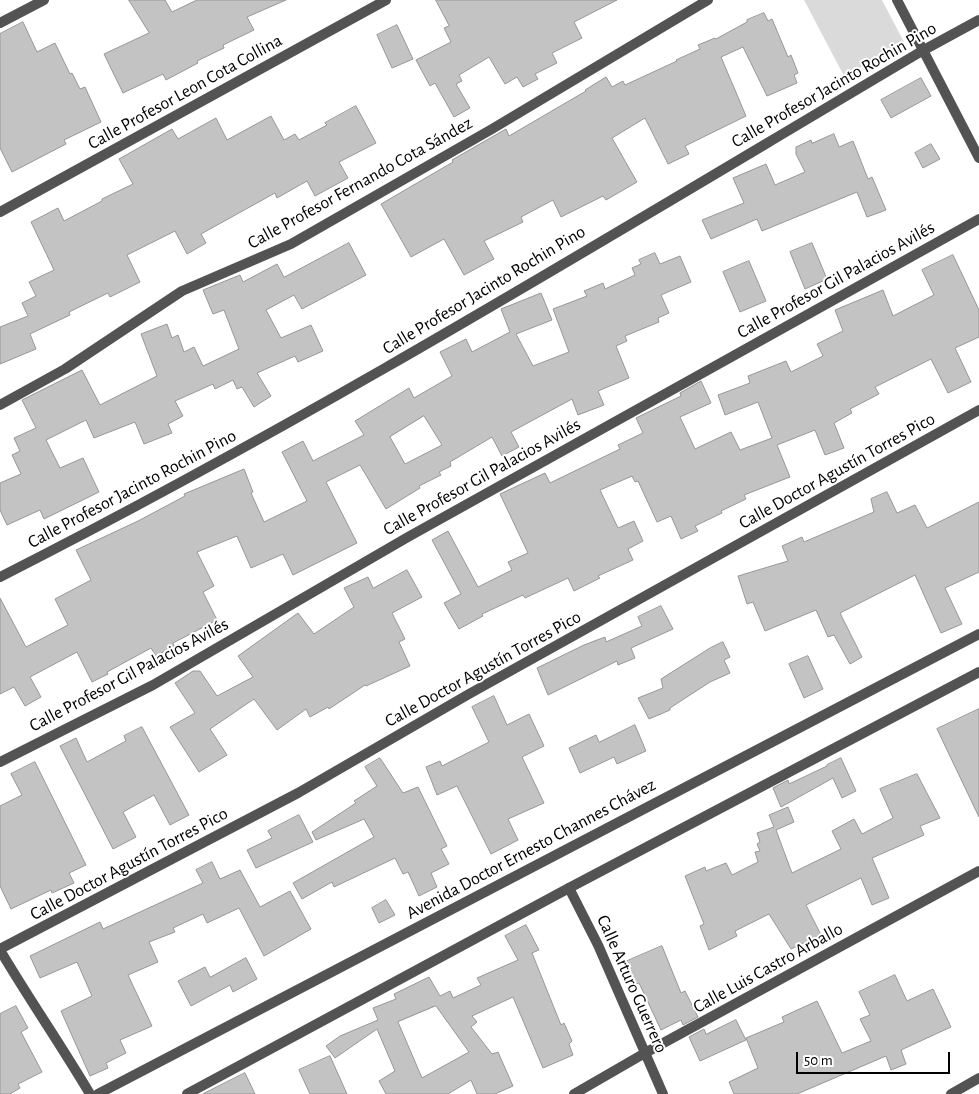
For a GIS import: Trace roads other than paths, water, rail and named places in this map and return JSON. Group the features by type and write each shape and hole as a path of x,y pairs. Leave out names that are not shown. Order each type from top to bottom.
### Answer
{"street":[{"path":"0,23 44,0"},
{"name":"Calle Profesor Leon Cota Collina","path":"0,212 386,0"},
{"name":"Calle Profesor Fernando Cota Sández","path":"0,405 65,369 182,291 291,244 492,130 708,0"},
{"path":"897,0 979,158"},
{"name":"Calle Profesor Jacinto Rochin Pino","path":"0,577 102,525 348,389 922,51 979,20"},
{"name":"Calle Profesor Gil Palacios Avilés","path":"0,762 153,685 408,537 979,219"},
{"name":"Calle Doctor Agustín Torres Pico","path":"0,950 298,793 478,690 979,410"},
{"name":"Avenida Doctor Ernesto Channes Chávez","path":"98,1094 979,634"},
{"path":"187,1094 569,888 979,672"},
{"name":"Calle Luis Castro Arballo","path":"574,1094 645,1053 979,871"},
{"name":"Calle Arturo Guerrero","path":"569,888 598,945 663,1094"},
{"path":"0,950 60,1043 90,1094"},
{"path":"951,1094 979,1078"}]}
